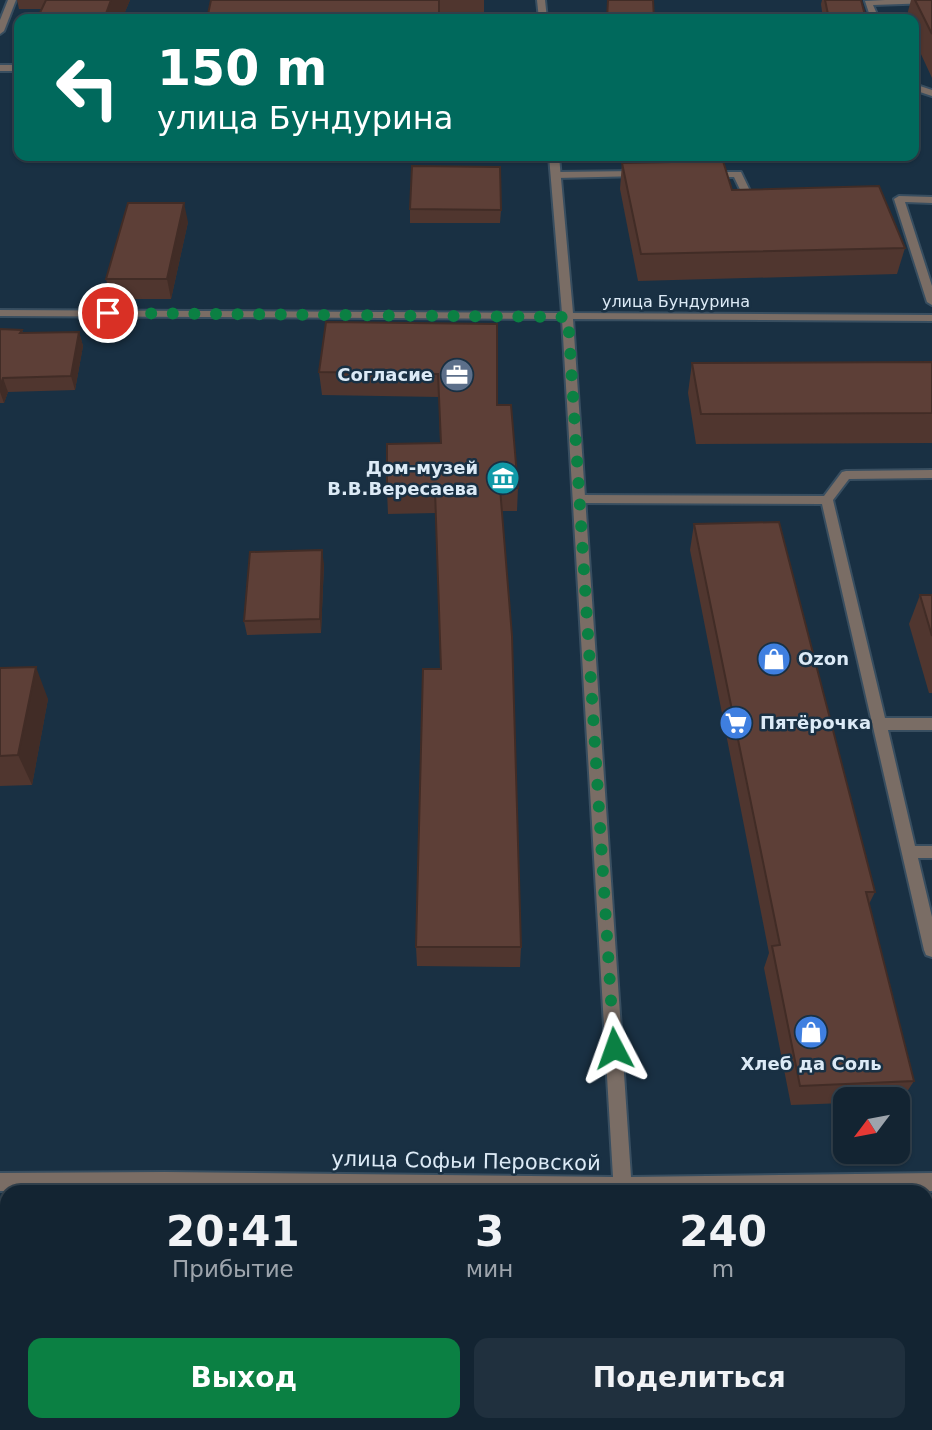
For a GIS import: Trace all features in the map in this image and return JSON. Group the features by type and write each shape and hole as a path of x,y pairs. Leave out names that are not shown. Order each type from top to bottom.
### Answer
{"street":[{"path":"0,31 12,0"},
{"path":"873,14 868,3 932,1"},
{"path":"555,161 568,317 623,1185"},
{"path":"556,175 647,174"},
{"path":"699,174 738,174 749,200 762,200"},
{"path":"932,200 899,199 932,302"},
{"name":"улица Бундурина","path":"0,313 932,318"},
{"path":"827,500 846,475 932,474"},
{"path":"579,499 827,500"},
{"path":"827,500 932,950"},
{"path":"880,724 932,724"},
{"path":"910,852 932,852"},
{"name":"улица Софьи Перовской","path":"0,1182 178,1181 400,1185"},
{"name":"улица Софьи Перовской","path":"799,1185 932,1182"}],"building":[{"path":"46,0 111,0 106,14 39,14"},
{"path":"211,0 439,0 439,14 208,14"},
{"path":"608,0 653,0 654,14 607,14"},
{"path":"825,0 861,0 865,14 828,14"},
{"path":"915,0 932,0 932,34"},
{"path":"723,161 732,190 879,186 905,248 641,254 622,163"},
{"path":"412,166 500,167 501,210 410,209"},
{"path":"128,203 184,203 167,279 106,279"},
{"path":"326,322 497,324 497,405 511,405 518,488 500,488 512,636 521,947 416,947 423,669 441,669 435,490 387,491 387,444 441,443 438,374 319,372"},
{"path":"0,329 22,330 20,333 79,332 71,376 3,378 0,387"},
{"path":"932,362 932,413 701,414 692,363"},
{"path":"779,522 875,892 866,892 914,1081 800,1086 772,946 780,945 694,524"},
{"path":"322,550 320,619 244,621 250,552"},
{"path":"920,595 932,595 932,636"},
{"path":"36,667 18,755 0,756 0,668"}],"place":[{"name":"Согласие","path":"457,375"},
{"name":"Дом-музей В.В.Вересаева","path":"503,478"},
{"name":"Ozon","path":"774,659"},
{"name":"Пятёрочка","path":"736,723"},
{"name":"Хлеб да Соль","path":"811,1032"}],"route":[{"path":"108,313 568,317 614,1048"}]}
